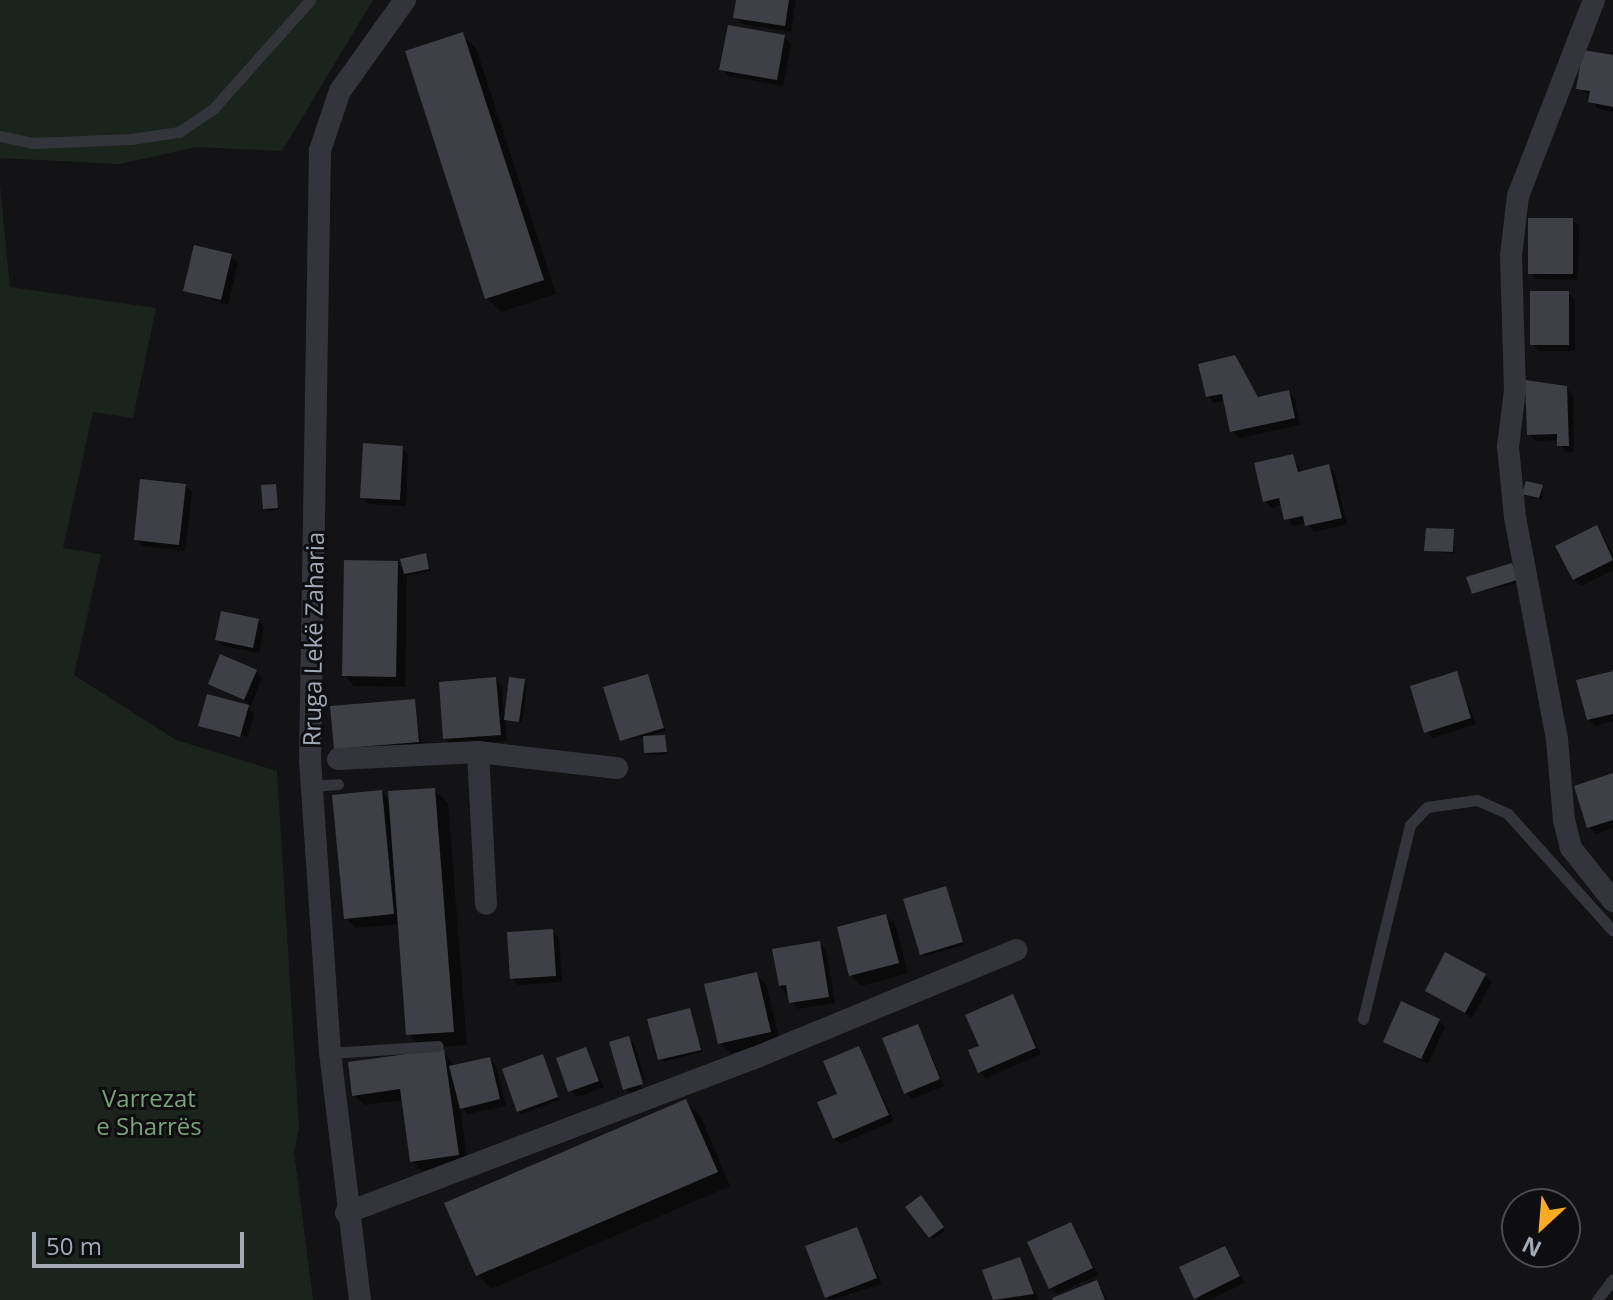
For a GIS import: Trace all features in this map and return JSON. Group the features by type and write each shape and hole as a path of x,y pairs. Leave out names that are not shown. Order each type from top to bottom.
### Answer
{"street":[{"name":"Rruga Lekë Zaharia","path":"360,1300 346,1213 330,1053 310,761 320,150 340,91 405,0"},
{"path":"1594,0 1518,196 1511,256 1515,390 1508,447 1515,517 1557,740 1564,820 1571,848 1613,901"},
{"path":"478,752 486,904"},
{"path":"338,759 478,752 617,768"},
{"path":"346,1213 752,1059 1016,950"}],"lane":[{"path":"0,136 32,143 179,132 213,109 310,0"},
{"path":"310,761 338,759"},
{"path":"311,786 338,784"},
{"path":"1363,1019 1410,825 1427,807 1477,800 1508,814 1613,931"},
{"path":"330,1053 438,1046"},
{"path":"1597,1300 1613,1279"}],"green space":[{"path":"0,0 373,0 282,151 196,147 120,164 0,158"},
{"name":"Varrezat e Sharrës","path":"0,185 10,287 156,308 133,418 93,412 63,548 101,554 74,675 176,740 277,771 299,1128 294,1152 313,1300 0,1300"}],"building":[{"path":"736,0 789,0 785,26 733,18"},
{"path":"728,25 785,35 777,80 719,70"},
{"path":"463,32 544,280 485,299 405,51"},
{"path":"1583,50 1613,55 1613,107 1588,102 1590,91 1576,89"},
{"path":"1528,218 1573,218 1573,274 1528,274"},
{"path":"194,245 232,254 221,300 183,291"},
{"path":"1530,291 1569,291 1569,345 1530,345"},
{"path":"1235,355 1258,397 1289,390 1295,418 1230,432 1222,394 1206,397 1198,364"},
{"path":"1525,380 1567,386 1569,446 1557,446 1557,434 1527,435"},
{"path":"363,443 403,446 400,500 360,498"},
{"path":"1293,454 1298,472 1329,464 1342,518 1305,526 1303,516 1284,520 1279,498 1263,502 1254,463"},
{"path":"140,479 186,484 179,545 134,540"},
{"path":"1526,481 1543,485 1539,498 1522,494"},
{"path":"276,484 278,508 263,509 261,485"},
{"path":"1597,525 1613,560 1573,580 1555,546"},
{"path":"1426,528 1454,529 1453,552 1424,551"},
{"path":"426,553 429,569 404,574 400,559"},
{"path":"344,560 398,561 396,677 342,676"},
{"path":"1512,563 1517,580 1472,594 1466,577"},
{"path":"221,611 259,619 253,648 215,640"},
{"path":"220,654 257,670 244,700 208,684"},
{"path":"1457,671 1471,718 1424,733 1410,686"},
{"path":"1613,671 1613,714 1587,720 1576,680"},
{"path":"648,674 664,728 620,741 603,687"},
{"path":"496,677 501,735 443,739 439,682"},
{"path":"509,677 525,679 519,722 504,720"},
{"path":"207,694 249,705 240,737 198,726"},
{"path":"415,699 419,742 334,749 330,706"},
{"path":"665,735 667,752 644,753 643,736"},
{"path":"1613,773 1613,820 1587,828 1574,786"},
{"path":"435,788 454,1032 406,1035 388,791"},
{"path":"382,790 394,914 344,919 332,795"},
{"path":"946,886 963,942 920,955 903,899"},
{"path":"886,914 899,963 849,976 837,927"},
{"path":"553,929 556,976 510,979 507,932"},
{"path":"820,941 829,997 789,1003 786,985 779,986 772,949"},
{"path":"1445,952 1486,974 1465,1013 1425,991"},
{"path":"757,972 771,1032 718,1044 704,984"},
{"path":"1013,994 1036,1048 978,1073 968,1050 979,1046 965,1015"},
{"path":"1401,1001 1440,1019 1421,1059 1383,1042"},
{"path":"690,1008 701,1050 658,1060 647,1019"},
{"path":"918,1024 940,1079 904,1094 882,1038"},
{"path":"629,1036 643,1084 623,1090 609,1042"},
{"path":"859,1046 889,1115 833,1139 817,1102 837,1094 823,1061"},
{"path":"586,1047 599,1081 568,1092 556,1058"},
{"path":"444,1049 459,1155 410,1162 400,1089 352,1096 348,1062"},
{"path":"543,1054 558,1097 517,1112 502,1069"},
{"path":"490,1057 500,1099 460,1109 449,1066"},
{"path":"686,1099 718,1172 476,1276 444,1203"},
{"path":"921,1195 944,1227 929,1238 905,1207"},
{"path":"1071,1222 1093,1268 1049,1289 1027,1242"},
{"path":"857,1227 877,1278 825,1298 805,1246"},
{"path":"1225,1246 1240,1276 1194,1299 1179,1267"},
{"path":"1020,1257 1034,1294 993,1300 982,1270"},
{"path":"1097,1280 1105,1300 1052,1298"}]}
